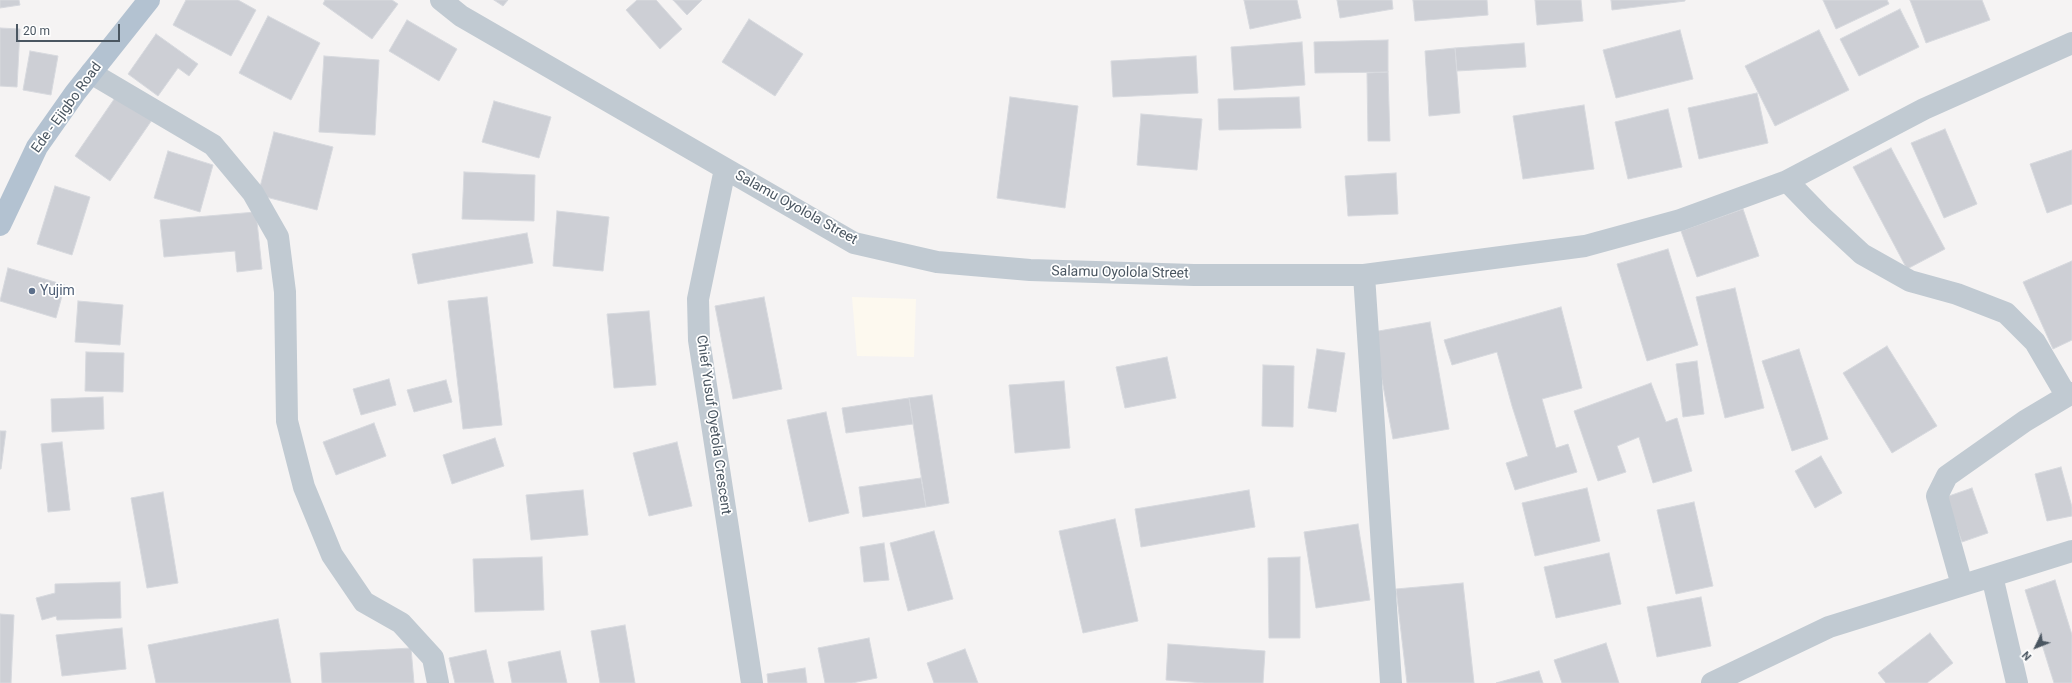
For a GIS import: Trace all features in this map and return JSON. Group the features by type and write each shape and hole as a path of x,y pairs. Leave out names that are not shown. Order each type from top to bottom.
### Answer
{"main road":[{"name":"Ede - Ejigbo Road","path":"0,226 37,147 91,73 149,0"}],"street":[{"name":"Salamu Oyolola Street","path":"442,0 461,16 854,243 937,262 1030,270 1194,275 1364,275 1585,246 1680,220 1787,181 1924,109 2072,43"},
{"path":"91,73 213,144 253,193 278,237 285,292 287,421 304,487 332,555 364,602 401,623 432,658 438,683"},
{"name":"Chief Yusuf Oyetola Crescent","path":"725,169 698,299 699,340 752,683"},
{"path":"1787,181 1820,215 1862,254 1910,281 1957,294 2006,313 2035,342 2069,394 2025,421 1947,476 1937,496 1962,585"},
{"path":"1364,275 1391,683"},
{"path":"1712,683 1829,627 2072,551"},
{"path":"1992,576 2017,683"}],"shaded area":[{"path":"852,297 916,299 914,357 857,356"}],"building":[{"path":"0,0 19,0 20,5 0,8"},
{"path":"186,0 238,0 256,10 231,56 173,25"},
{"path":"325,0 392,0 398,4 372,39 323,4"},
{"path":"494,0 508,0 503,6"},
{"path":"637,0 656,0 682,29 660,49 626,10"},
{"path":"673,0 702,0 687,15"},
{"path":"1244,0 1297,0 1301,18 1250,29"},
{"path":"1337,0 1392,0 1393,9 1340,18"},
{"path":"1413,0 1487,0 1488,15 1415,21"},
{"path":"1535,0 1581,0 1583,21 1537,25"},
{"path":"1611,0 1685,0 1685,1 1612,10"},
{"path":"1823,0 1887,0 1889,4 1836,29"},
{"path":"1910,0 1982,0 1990,20 1926,43"},
{"path":"1900,9 1919,47 1859,76 1840,39"},
{"path":"268,16 320,43 291,100 239,73"},
{"path":"749,19 803,54 775,96 722,62"},
{"path":"407,20 457,49 439,81 389,51"},
{"path":"0,28 20,29 17,87 0,86"},
{"path":"1680,30 1693,79 1616,98 1603,50"},
{"path":"1819,30 1849,90 1775,126 1745,66"},
{"path":"156,34 198,64 189,76 178,68 158,96 128,74"},
{"path":"1388,40 1388,72 1315,73 1314,42"},
{"path":"1302,42 1305,85 1234,90 1231,47"},
{"path":"1524,43 1526,67 1457,71 1455,48"},
{"path":"1455,48 1460,113 1429,116 1425,51"},
{"path":"30,51 58,56 51,95 23,90"},
{"path":"324,56 379,60 375,135 319,132"},
{"path":"1196,56 1198,93 1113,97 1111,61"},
{"path":"1388,72 1390,141 1368,141 1367,73"},
{"path":"119,92 154,117 110,181 75,156"},
{"path":"1757,93 1768,143 1699,159 1688,108"},
{"path":"1010,97 1078,106 1065,208 997,198"},
{"path":"1299,97 1301,128 1219,130 1218,99"},
{"path":"494,101 551,117 539,158 482,142"},
{"path":"1584,105 1594,169 1523,179 1513,116"},
{"path":"1668,109 1682,167 1628,179 1615,122"},
{"path":"1141,114 1202,119 1197,170 1137,165"},
{"path":"1945,129 1977,204 1944,218 1911,143"},
{"path":"274,132 333,147 317,210 258,195"},
{"path":"1891,148 1945,249 1907,269 1853,167"},
{"path":"2072,150 2072,204 2047,213 2030,164"},
{"path":"168,151 213,165 200,212 154,198"},
{"path":"464,172 535,175 534,221 462,219"},
{"path":"1396,173 1398,214 1348,216 1345,176"},
{"path":"55,186 90,197 72,255 37,244"},
{"path":"1743,209 1759,256 1697,277 1681,231"},
{"path":"557,211 609,217 603,271 553,266"},
{"path":"256,212 262,269 237,272 235,251 164,257 160,220"},
{"path":"527,233 533,263 418,284 412,254"},
{"path":"1668,249 1698,345 1647,361 1617,264"},
{"path":"2072,261 2072,340 2053,349 2023,282"},
{"name":"Yujim","path":"8,268 65,285 56,318 0,301"},
{"path":"1735,288 1764,408 1725,418 1696,297"},
{"path":"487,297 502,425 463,429 448,301"},
{"path":"764,297 782,389 733,399 715,306"},
{"path":"78,301 123,305 120,345 75,342"},
{"path":"1561,307 1582,388 1542,399 1556,448 1568,444 1577,472 1515,490 1506,463 1528,456 1497,352 1452,365 1444,340"},
{"path":"649,311 656,385 614,388 607,314"},
{"path":"1430,322 1449,429 1393,439 1373,332"},
{"path":"1887,346 1937,426 1892,453 1843,373"},
{"path":"1317,349 1345,353 1336,412 1308,408"},
{"path":"1799,349 1828,439 1792,451 1762,361"},
{"path":"86,352 124,353 123,392 85,391"},
{"path":"1167,357 1176,398 1125,408 1116,367"},
{"path":"1697,361 1704,414 1683,417 1676,364"},
{"path":"1263,365 1294,366 1293,427 1262,426"},
{"path":"389,379 396,405 361,415 353,389"},
{"path":"446,380 452,402 414,412 407,390"},
{"path":"1064,381 1070,448 1015,453 1009,385"},
{"path":"1651,383 1666,422 1677,418 1692,471 1653,483 1639,437 1617,446 1626,472 1598,481 1574,411"},
{"path":"932,395 949,503 926,507 909,398"},
{"path":"103,397 104,429 52,432 51,399"},
{"path":"909,398 913,424 846,433 842,408"},
{"path":"826,412 849,513 809,522 787,420"},
{"path":"374,423 386,456 336,475 323,442"},
{"path":"0,431 6,431 1,469 0,469"},
{"path":"495,438 504,466 452,484 443,455"},
{"path":"62,442 70,510 48,512 41,444"},
{"path":"677,442 692,506 649,516 633,453"},
{"path":"1821,456 1842,493 1815,508 1795,471"},
{"path":"2061,467 2072,507 2072,516 2047,521 2035,474"},
{"path":"921,478 926,507 863,517 859,487"},
{"path":"1587,488 1600,541 1535,556 1522,503"},
{"path":"1972,488 1988,533 1962,542 1946,497"},
{"path":"583,490 588,535 531,540 526,495"},
{"path":"1249,490 1255,527 1141,547 1135,509"},
{"path":"163,492 178,583 147,588 131,498"},
{"path":"1694,502 1713,586 1676,594 1657,510"},
{"path":"1115,519 1138,621 1083,633 1059,531"},
{"path":"1358,524 1370,600 1316,608 1304,532"},
{"path":"934,531 953,599 908,611 890,543"},
{"path":"884,543 889,580 864,582 860,547"},
{"path":"1609,553 1621,604 1556,618 1544,567"},
{"path":"542,557 544,610 475,612 473,559"},
{"path":"1300,557 1300,638 1269,638 1268,558"},
{"path":"2055,580 2072,635 2072,683 2054,683 2025,590"},
{"path":"120,582 121,618 57,620 56,616 42,620 36,598 55,593 55,584"},
{"path":"1463,583 1474,683 1407,683 1396,589"},
{"path":"1701,597 1711,646 1657,657 1647,607"},
{"path":"0,614 14,615 11,683 0,683"},
{"path":"278,619 291,683 156,683 148,645"},
{"path":"625,625 635,683 600,683 591,631"},
{"path":"122,628 126,669 62,676 56,635"},
{"path":"1930,633 1953,663 1927,683 1886,683 1878,673"},
{"path":"869,638 877,678 852,683 825,683 818,648"},
{"path":"1606,643 1619,683 1562,683 1554,660"},
{"path":"1168,644 1265,651 1263,683 1205,683 1166,680"},
{"path":"411,648 414,683 322,683 320,653"},
{"path":"965,649 978,683 934,683 927,663"},
{"path":"486,650 494,683 455,683 449,658"},
{"path":"560,651 567,683 512,683 508,662"},
{"path":"805,668 807,683 768,683 767,674"},
{"path":"1539,671 1543,683 1496,683"}],"place":[{"name":"Yujim","path":"32,291"}]}
